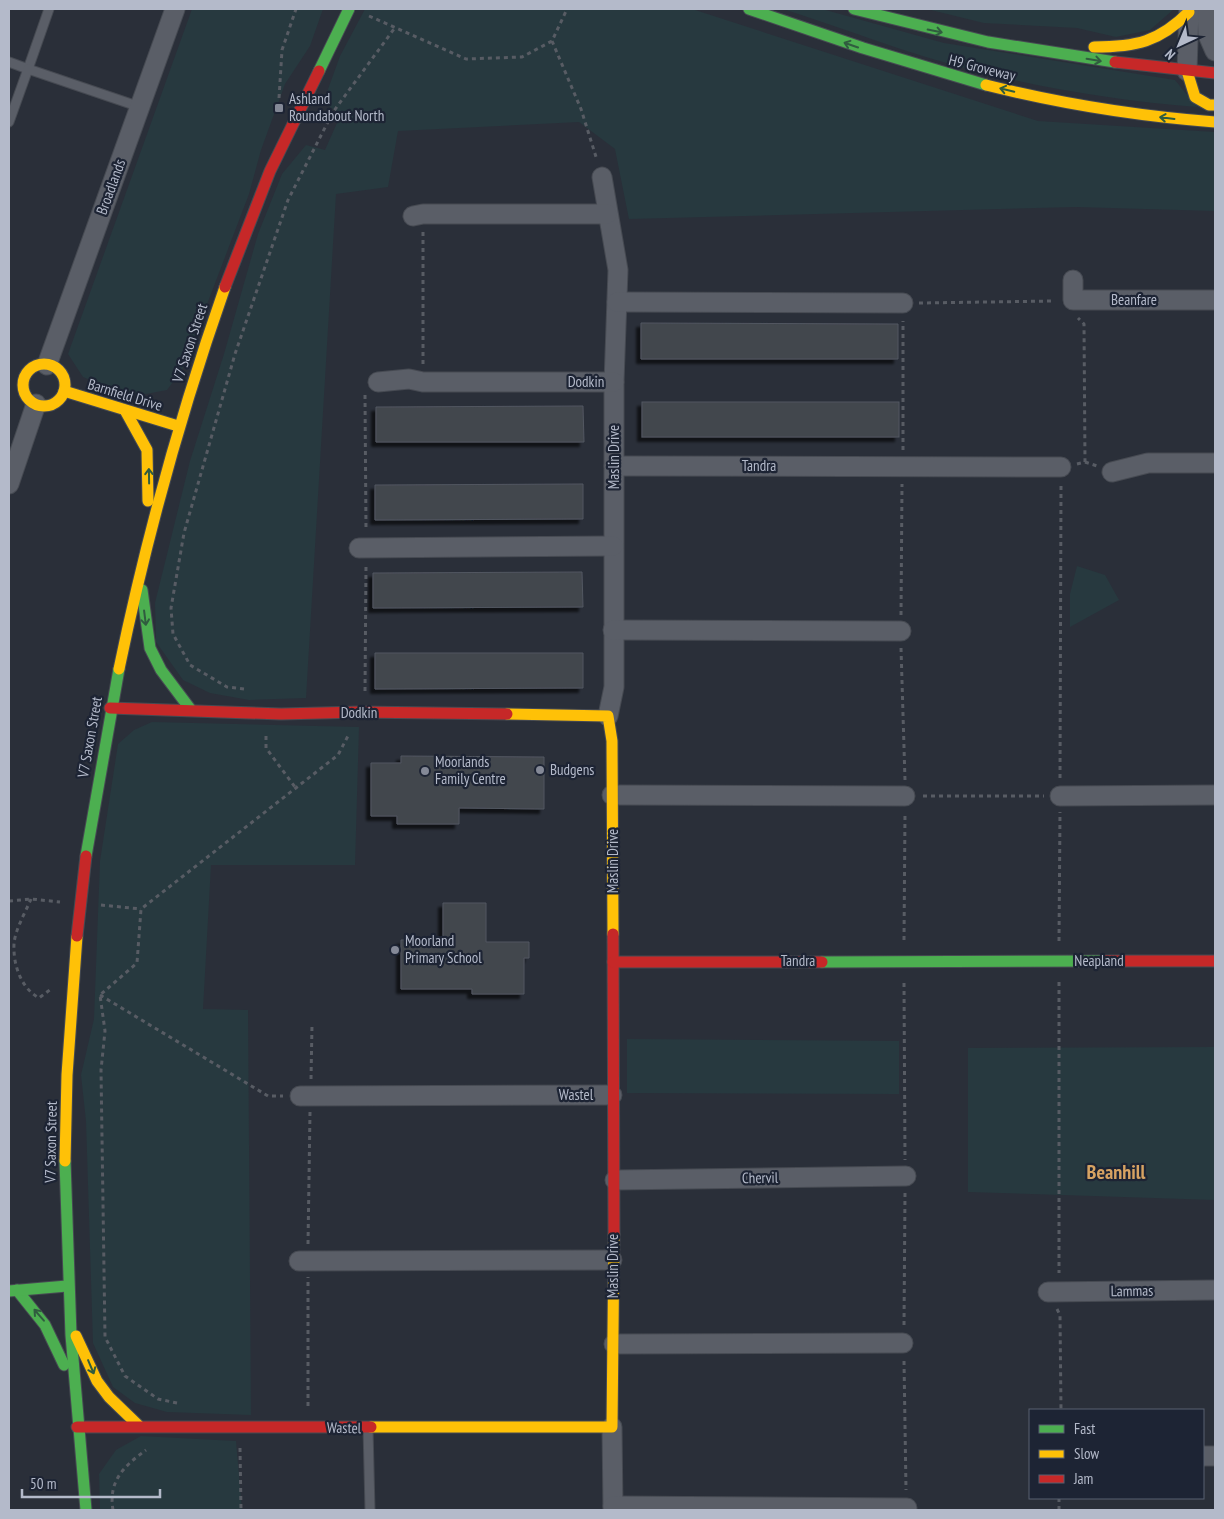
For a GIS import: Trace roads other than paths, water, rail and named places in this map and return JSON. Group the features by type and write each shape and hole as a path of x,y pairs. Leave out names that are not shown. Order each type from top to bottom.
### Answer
{"street":[{"name":"Broadlands","path":"47,364 174,9"},
{"name":"V7 Saxon Street","path":"86,1510 77,1427 67,1286 65,1158 67,1088 86,856 110,708 140,570 178,426 229,274 261,193 349,9"},
{"name":"H9 Groveway","path":"749,9 911,65 1043,99 1119,112 1215,122"},
{"name":"H9 Groveway","path":"854,9 918,28 976,39 1099,61 1215,74"},
{"path":"976,39 1082,46 1118,47 1144,44 1168,33 1195,10"},
{"path":"1195,10 1215,51"},
{"path":"1195,10 1187,71 1195,97 1209,105 1215,105"},
{"name":"Maslin Drive","path":"602,177 618,270 614,382 614,687 608,716 612,741 613,1508"},
{"path":"418,215 607,214"},
{"name":"Beanfare","path":"1073,280 1073,307 1215,300"},
{"path":"617,302 903,304"},
{"path":"47,364 60,371 65,384 64,391 56,402 49,405 36,404 26,394 21,374 47,364"},
{"name":"Dodkin","path":"378,382 409,379 423,382 614,382"},
{"name":"Barnfield Drive","path":"64,391 126,412 178,426"},
{"path":"9,484 36,404"},
{"path":"126,412 147,450 149,460 147,542"},
{"path":"1112,472 1148,463 1215,463"},
{"name":"Tandra","path":"614,466 1061,467"},
{"path":"359,548 613,546"},
{"path":"140,570 150,648 161,670 192,710"},
{"path":"613,630 900,631"},
{"name":"Dodkin","path":"110,708 266,714 360,712 608,716"},
{"path":"612,795 905,796"},
{"path":"1060,796 1215,795"},
{"name":"Tandra","path":"613,962 982,960"},
{"name":"Neapland","path":"982,960 1215,961"},
{"name":"Wastel","path":"305,1096 612,1095"},
{"name":"Chervil","path":"614,1180 906,1176"},
{"path":"303,1261 612,1260"},
{"path":"13,1291 67,1286"},
{"name":"Lammas","path":"1048,1292 1215,1290"},
{"path":"13,1291 46,1323 55,1339 74,1391"},
{"path":"70,1324 97,1381 139,1426"},
{"path":"614,1344 903,1343"},
{"name":"Wastel","path":"77,1427 612,1427"},
{"path":"613,1508 907,1508"}],"lane":[{"path":"9,122 49,9"},
{"path":"9,62 140,107"},
{"path":"368,1428 370,1510"}],"place":[{"name":"Ashland Roundabout North","path":"279,108"},
{"name":"Budgens","path":"540,770"},
{"name":"Moorlands Family Centre","path":"425,771"},
{"name":"Moorland Primary School","path":"395,950"}],"district":[{"name":"Beanhill","path":"1116,1172"}]}
